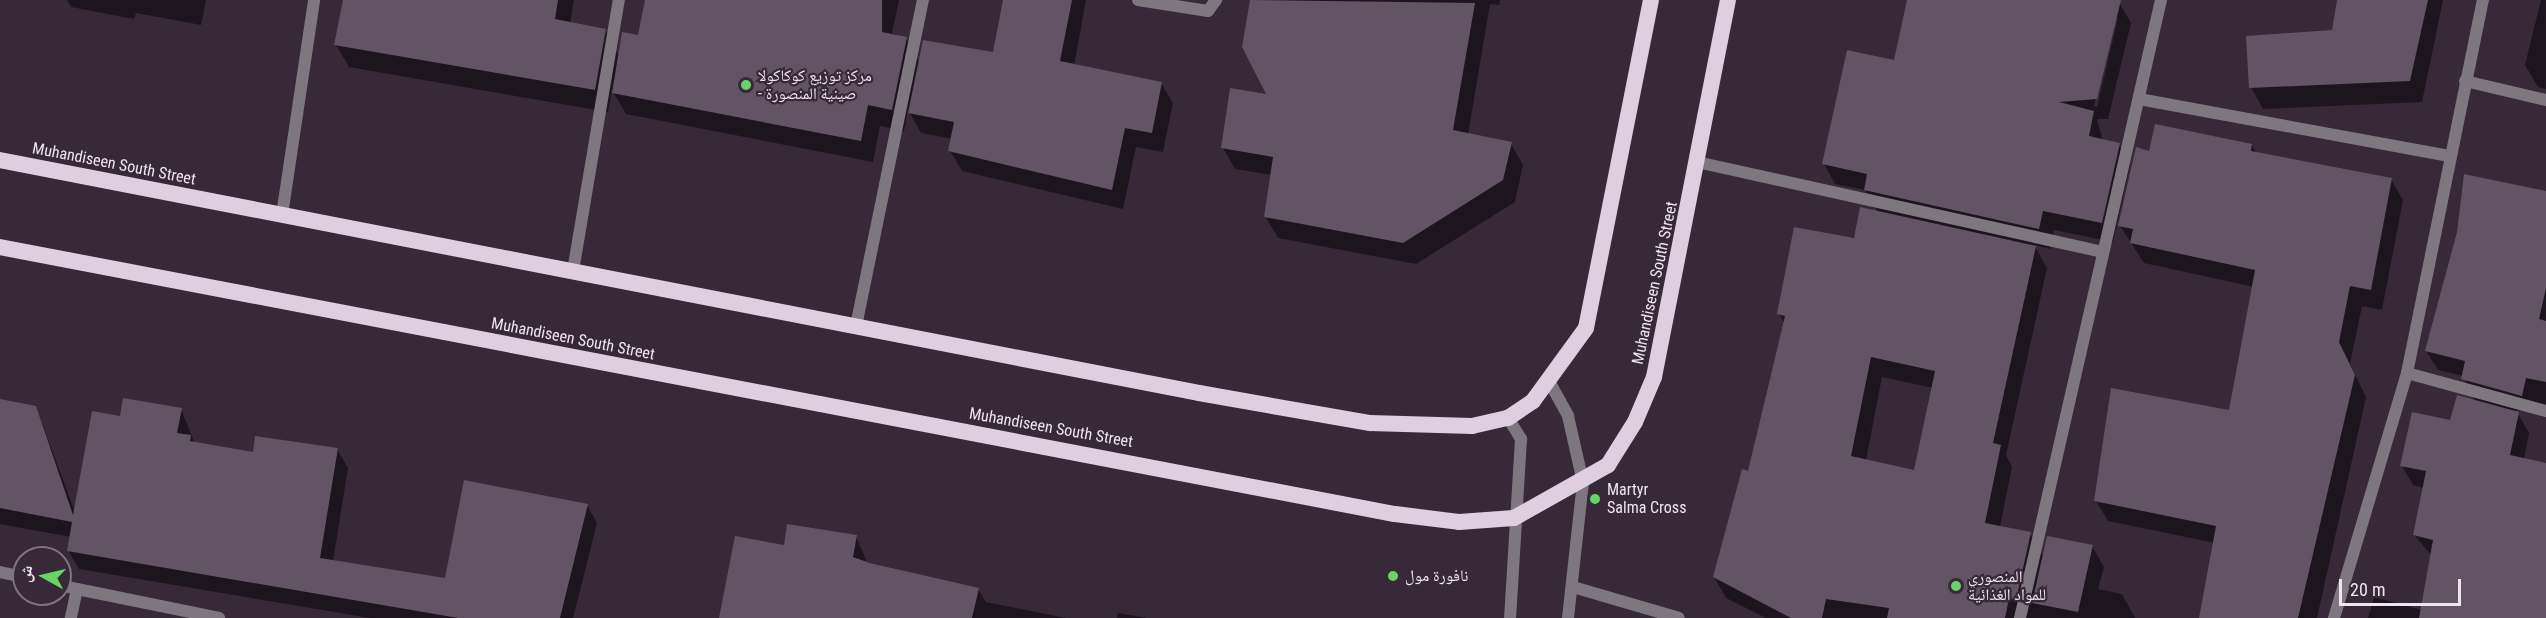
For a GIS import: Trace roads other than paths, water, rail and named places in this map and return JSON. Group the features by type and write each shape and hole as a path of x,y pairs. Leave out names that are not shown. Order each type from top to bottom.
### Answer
{"highway":[{"name":"Muhandiseen South Street","path":"0,160 1370,423 1472,426 1508,418 1550,383 1586,328 1652,0"},
{"name":"Muhandiseen South Street","path":"0,248 1395,514 1459,522 1514,518 1583,482 1608,465 1635,422 1653,377 1728,0"}],"street":[{"path":"282,215 314,0"},
{"path":"573,271 619,0"},
{"path":"856,326 923,0"},
{"path":"1138,0 1208,11 1216,0"},
{"path":"2020,618 2161,0"},
{"path":"2334,618 2408,373 2483,0"},
{"path":"2466,81 2546,100"},
{"path":"2139,99 2451,156"},
{"path":"1697,162 2103,252"},
{"path":"2408,373 2546,411"},
{"path":"1550,383 1568,416 1583,482 1574,587 1568,618"},
{"path":"1508,418 1521,440 1514,518 1510,618"},
{"path":"1574,587 1679,618"},
{"path":"72,588 219,618"},
{"path":"71,618 77,589"}],"place":[{"name":"مركز توزيع كوكاكولا - صينية المنصورة","path":"746,85"},
{"name":"Martyr Salma Cross","path":"1595,499"},
{"name":"نافورة مول","path":"1393,576"},
{"name":"المنصوري للمواد الغذائية","path":"1956,586"}]}
